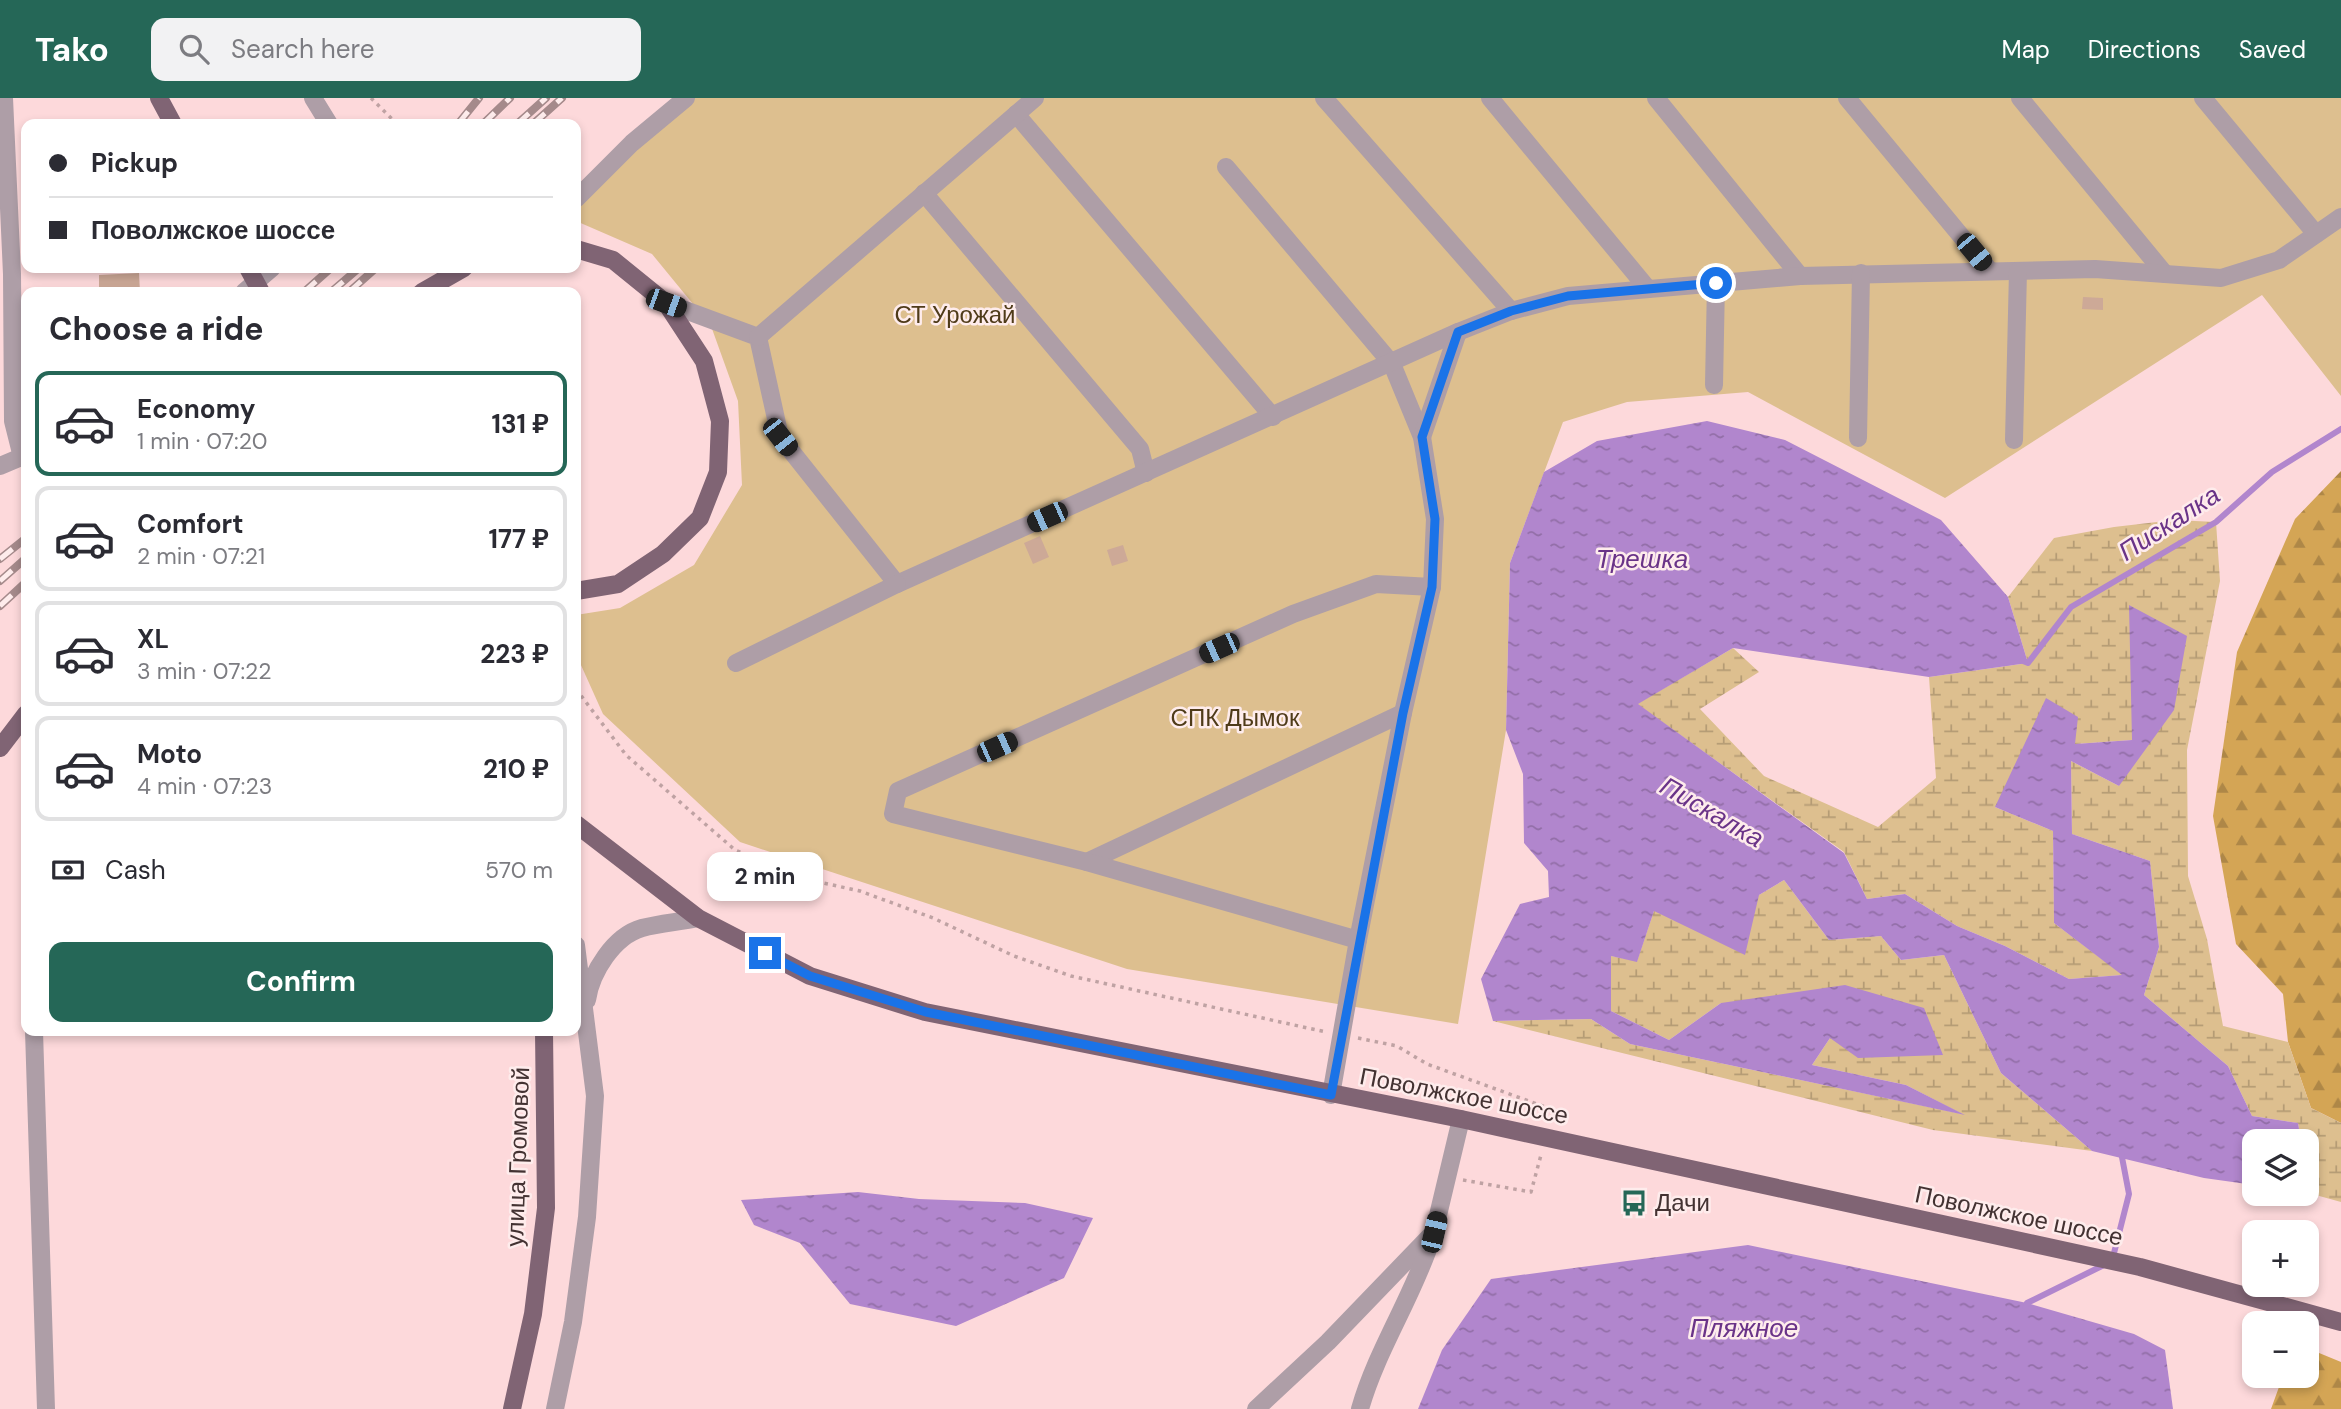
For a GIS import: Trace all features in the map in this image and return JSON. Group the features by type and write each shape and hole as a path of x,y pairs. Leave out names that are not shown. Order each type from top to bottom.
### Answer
{"main road":[{"path":"159,98 170,119"},
{"path":"581,251 613,260 666,303 704,361 720,421 718,472 699,518 663,554 618,584 581,590"},
{"path":"431,287 455,273"},
{"path":"0,747 21,720"},
{"name":"Поволжское шоссе","path":"581,828 698,918 810,976 926,1012 1461,1119 2140,1267 2341,1322"},
{"name":"улица Громовой","path":"512,1409 533,1314 546,1208 544,1036"}],"street":[{"path":"4,98 12,274 13,421 21,446"},
{"path":"313,98 326,119"},
{"path":"581,194 632,143 686,98"},
{"path":"758,337 1035,98"},
{"path":"1324,98 1511,311"},
{"path":"1490,98 1648,289"},
{"path":"1656,98 1800,276"},
{"path":"1847,98 1990,271"},
{"path":"2020,98 2165,274"},
{"path":"2203,98 2316,234"},
{"path":"1016,114 1273,416"},
{"path":"1226,167 1392,364 1422,437 1435,519 1432,587 1403,713 1358,940 1331,1095"},
{"path":"924,193 1140,449 1146,473"},
{"path":"736,663 897,584 1392,364 1458,332 1511,311 1568,296 1861,273 2095,270 2221,278 2279,260 2341,217"},
{"path":"2014,440 2018,271"},
{"path":"250,287 266,273"},
{"path":"1858,438 1861,273"},
{"path":"1714,384 1716,283"},
{"path":"666,303 758,337"},
{"path":"1422,437 1458,332"},
{"path":"758,337 780,437 897,584"},
{"path":"0,466 21,457"},
{"path":"1358,940 1087,862 892,814 898,791 1293,614 1376,584 1432,587"},
{"path":"1087,862 1403,713"},
{"path":"585,1014 589,983 610,950 639,929 698,918"},
{"path":"555,1409 573,1322 587,1217 595,1096 581,983"},
{"path":"34,1036 46,1409"},
{"path":"1360,1409 1369,1377 1424,1263 1461,1119"},
{"path":"1256,1409 1328,1342 1434,1232"}],"path":[{"path":"370,98 392,119"},
{"path":"581,696 626,755 735,850 810,880 872,895 933,918 1014,956 1071,976 1396,1046 1427,1064 1548,1108 1546,1138 1531,1192 1447,1177"}],"green space":[{"path":"686,98 2341,98 2341,396 2262,295 1945,498 1748,392 1627,402 1563,422 1510,563 1506,730 1458,1024 1127,969 740,842 603,714 581,665 581,614 620,608 694,565 742,485 738,401 711,326 652,254 581,223 581,197"},
{"path":"2341,471 2341,1123 2311,1108 2288,1042 2283,994 2236,944 2213,816 2237,652 2295,519"},
{"path":"2174,520 2216,522 2220,581 2187,750 2188,876 2207,939 2223,1026 2288,1042 2311,1108 2341,1123 2341,1202 2319,1196 2319,1129 2299,1129 2298,1123 2252,1116 2228,1066 2144,995 2159,947 2150,861 2072,834 2071,761 2119,786 2132,740 2075,744 1995,807 2053,831 2054,923 2123,975 2069,979 2005,946 1957,926 1905,894 1867,899 1844,852 1637,704 1733,648 1759,672 1700,709 1764,776 1878,827 1936,778 1929,677 2028,663 2008,597 2054,538"},
{"path":"1784,880 1829,940 1881,936 1901,960 1944,955 2001,1073 2092,1151 1933,1130 1493,1021 1591,1019 1630,1044 1962,1114 1906,1085 1812,1065 1830,1038 1943,1055 1721,1003 1669,1040 1611,1011 1611,956 1637,961 1654,911 1759,895"},
{"path":"2319,1353 2341,1362 2341,1409 2271,1409 2279,1388 2319,1388"}],"water":[{"name":"Трешка","path":"1707,421 1785,440 1941,520 2008,597 2028,663 1929,677 1733,648 1638,704 1844,853 1867,899 1905,894 1957,926 2005,946 2069,979 2122,975 2054,923 2053,831 1995,807 2046,698 2078,717 2075,744 2132,740 2129,605 2187,636 2174,710 2119,786 2071,761 2072,834 2150,861 2159,947 2144,995 2228,1066 2252,1116 2298,1123 2299,1129 2242,1129 2242,1183 2204,1178 2092,1151 2001,1073 1944,955 1901,960 1881,936 1829,940 1784,880 1759,895 1745,955 1654,911 1637,962 1611,956 1611,1011 1669,1040 1721,1003 1845,985 1924,1008 1943,1055 1858,1058 1830,1038 1812,1065 1906,1085 1965,1115 1630,1044 1591,1019 1493,1021 1481,979 1520,904 1549,897 1548,871 1524,843 1523,774 1506,730 1510,563 1544,472 1597,441"},
{"path":"858,1192 919,1199 1025,1203 1093,1218 1064,1278 956,1326 850,1304 800,1243 754,1225 741,1200"},
{"name":"Пляжное","path":"1748,1245 2027,1303 2134,1334 2165,1350 2173,1409 1418,1409 1442,1350 1491,1279"}],"building":[{"path":"139,273 140,287 99,287 99,275"},
{"path":"2083,297 2103,298 2103,310 2082,309"},
{"path":"1040,536 1049,557 1033,564 1024,543"},
{"path":"1123,545 1128,561 1112,566 1107,550"}],"waterway":[{"name":"Пискалка","path":"2023,661 2028,663 2071,607 2216,522 2272,472 2341,429"},
{"name":"Пискалка","path":"2113,1257 2129,1194 2121,1152"},
{"name":"Пискалка","path":"2025,1309 2027,1303 2106,1264"}],"railway":[{"path":"462,119 479,98"},
{"path":"488,119 510,98"},
{"path":"523,119 546,98"},
{"path":"539,119 562,98"},
{"path":"310,287 325,273"},
{"path":"337,287 353,273"},
{"path":"355,287 370,273"},
{"path":"0,559 21,542"},
{"path":"0,581 21,562"},
{"path":"0,606 21,587"}],"place":[{"name":"Дачи","path":"1634,1203"}],"route":[{"path":"765,953 810,976 926,1012 1331,1095 1358,940 1403,713 1432,587 1435,519 1422,437 1458,332 1511,311 1568,296 1716,283"}],"park label":[{"name":"СТ Урожай","path":"955,315"},
{"name":"СПК Дымок","path":"1235,718"}]}
